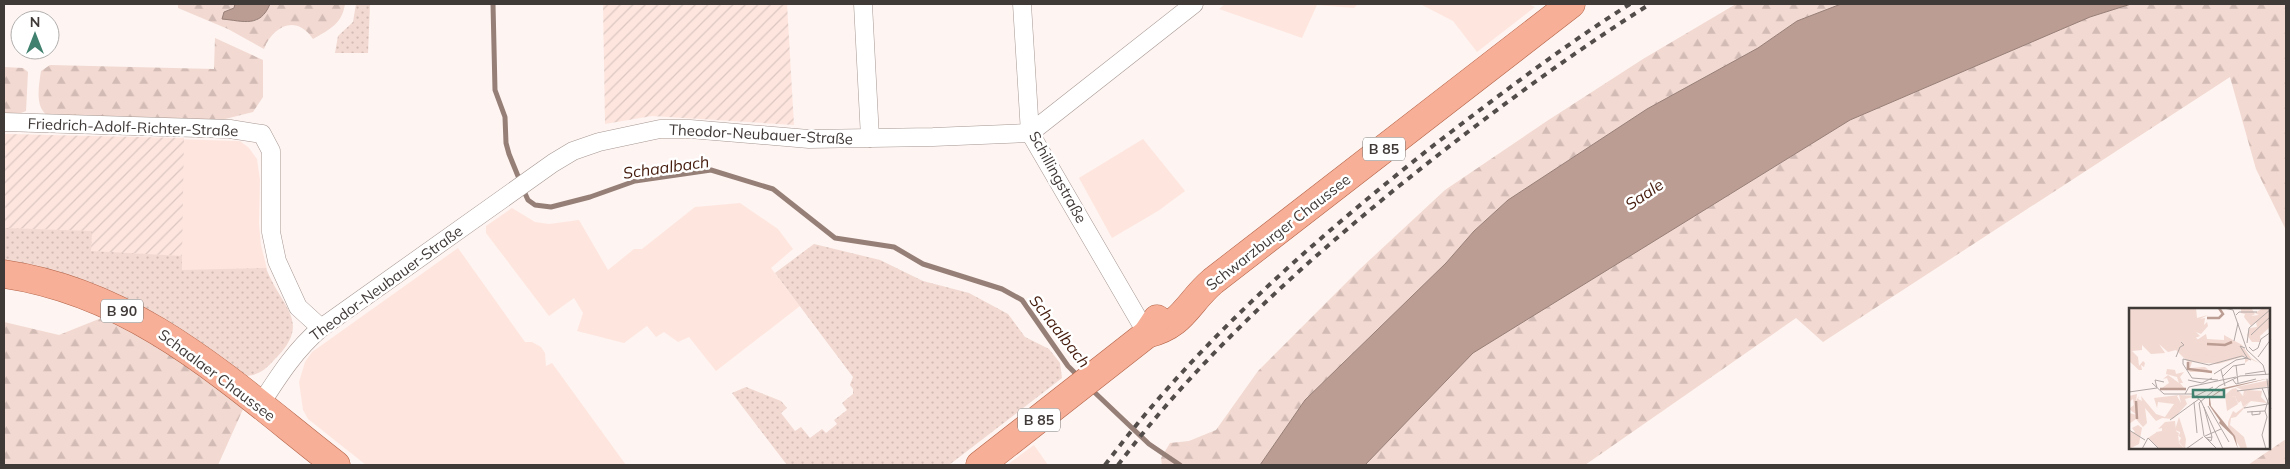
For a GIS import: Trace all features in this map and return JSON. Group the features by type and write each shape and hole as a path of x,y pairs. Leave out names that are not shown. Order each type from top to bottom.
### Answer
{"main road":[{"name":"Schwarzburger Chaussee","path":"980,465 1072,395 1147,334 1160,315 1181,299 1198,294 1571,4"},
{"name":"Schaalaer Chaussee","path":"4,274 26,277 85,294 136,318 182,345 336,465"}],"street":[{"path":"862,4 870,138"},
{"name":"Schillingstraße","path":"1022,4 1030,132 1147,334"},
{"path":"1030,132 1194,4"},
{"name":"Friedrich-Adolf-Richter-Straße","path":"4,122 230,129 262,134 271,151 271,232 277,261 298,307 321,328"},
{"name":"Theodor-Neubauer-Straße","path":"260,405 288,361 304,342 321,328 573,151 599,142 660,129 690,129 809,139 1030,132"}],"shaded area":[{"path":"603,4 787,4 794,125 652,116 605,124"},
{"path":"1225,4 1358,4 1354,8 1317,5 1302,38 1219,9"},
{"path":"1420,4 1528,4 1535,7 1477,52 1453,21"},
{"path":"4,134 240,141 249,148 257,159 260,180 259,224 261,245 267,269 91,272 4,252"},
{"path":"4,134 184,138 182,256 91,251 91,231 4,228"},
{"path":"1143,139 1185,191 1158,211 1112,238 1079,178"},
{"path":"740,203 778,229 793,249 771,268 800,306 716,371 689,337 678,342 664,332 656,337 647,326 624,343 577,331 583,313 574,298 549,316 486,233 486,226 512,208 535,222 549,224 579,220 608,270 634,249 642,249 695,207"},
{"path":"458,248 525,342 532,342 541,347 545,353 546,366 552,363 626,465 366,465 308,419 303,410 299,382 305,362 312,352"},
{"path":"1034,445 1048,465 1007,465"}],"green space":[{"path":"178,4 235,4 234,8 224,12 222,19 256,21 270,4 345,4 338,21 330,29 313,39 306,31 299,27 286,26 273,34 264,49 228,29 178,8"},
{"path":"356,4 370,4 368,53 335,53 338,36 353,22"},
{"path":"1736,4 1841,4 1797,21 1758,48 1647,109 1508,200 1474,231 1446,263 1305,400 1260,465 1162,465 1161,458 1170,443 1189,441 1216,430 1258,371 1360,269 1445,190 1643,59"},
{"path":"2131,4 2286,4 2286,230 2256,169 2230,77 1823,342 1796,318 1585,465 1365,465 1472,353 1850,120 2090,17"},
{"path":"215,38 263,60 263,97 253,112 221,120 49,116 41,108 39,102 39,83 41,71 50,65 214,69"},
{"path":"4,67 23,68 28,72 26,111 16,115 4,115"},
{"path":"4,228 92,231 91,251 182,256 182,270 266,268 290,314 293,324 292,334 286,346 261,372 243,376 4,266"},
{"path":"814,244 880,260 923,281 969,293 1008,314 1025,337 1049,349 1060,363 1062,378 949,465 787,465 732,393 746,387 781,401 787,408 781,413 795,431 801,427 810,438 822,429 826,433 837,424 834,420 847,410 842,403 853,394 853,389 850,385 853,377 775,273"},
{"path":"109,315 182,358 244,407 218,465 4,465 4,322 59,335"},
{"path":"2286,439 2286,465 2248,465"}],"water":[{"path":"235,4 270,4 266,12 256,20 222,19 224,12 234,8"},
{"name":"Saale","path":"1841,4 2131,4 2090,17 1850,120 1473,353 1365,465 1260,465 1305,400 1446,263 1474,231 1508,200 1647,109 1758,48 1797,21"}],"waterway":[{"name":"Schaalbach","path":"493,4 495,90 505,117 506,143 509,154 520,181"},
{"name":"Schaalbach","path":"523,189 528,200 535,205 551,207 590,197 635,181 711,170 773,189 835,238 894,247 923,264 1002,289 1022,300 1068,366 1080,378"},
{"name":"Schaalbach","path":"1091,389 1149,444 1180,465"}],"railway":[{"path":"1105,465 1178,376 1259,294 1301,256 1434,145 1506,90 1630,4"},
{"path":"1118,465 1181,388 1215,352 1323,250 1399,186 1491,114 1585,46 1650,4"}]}
